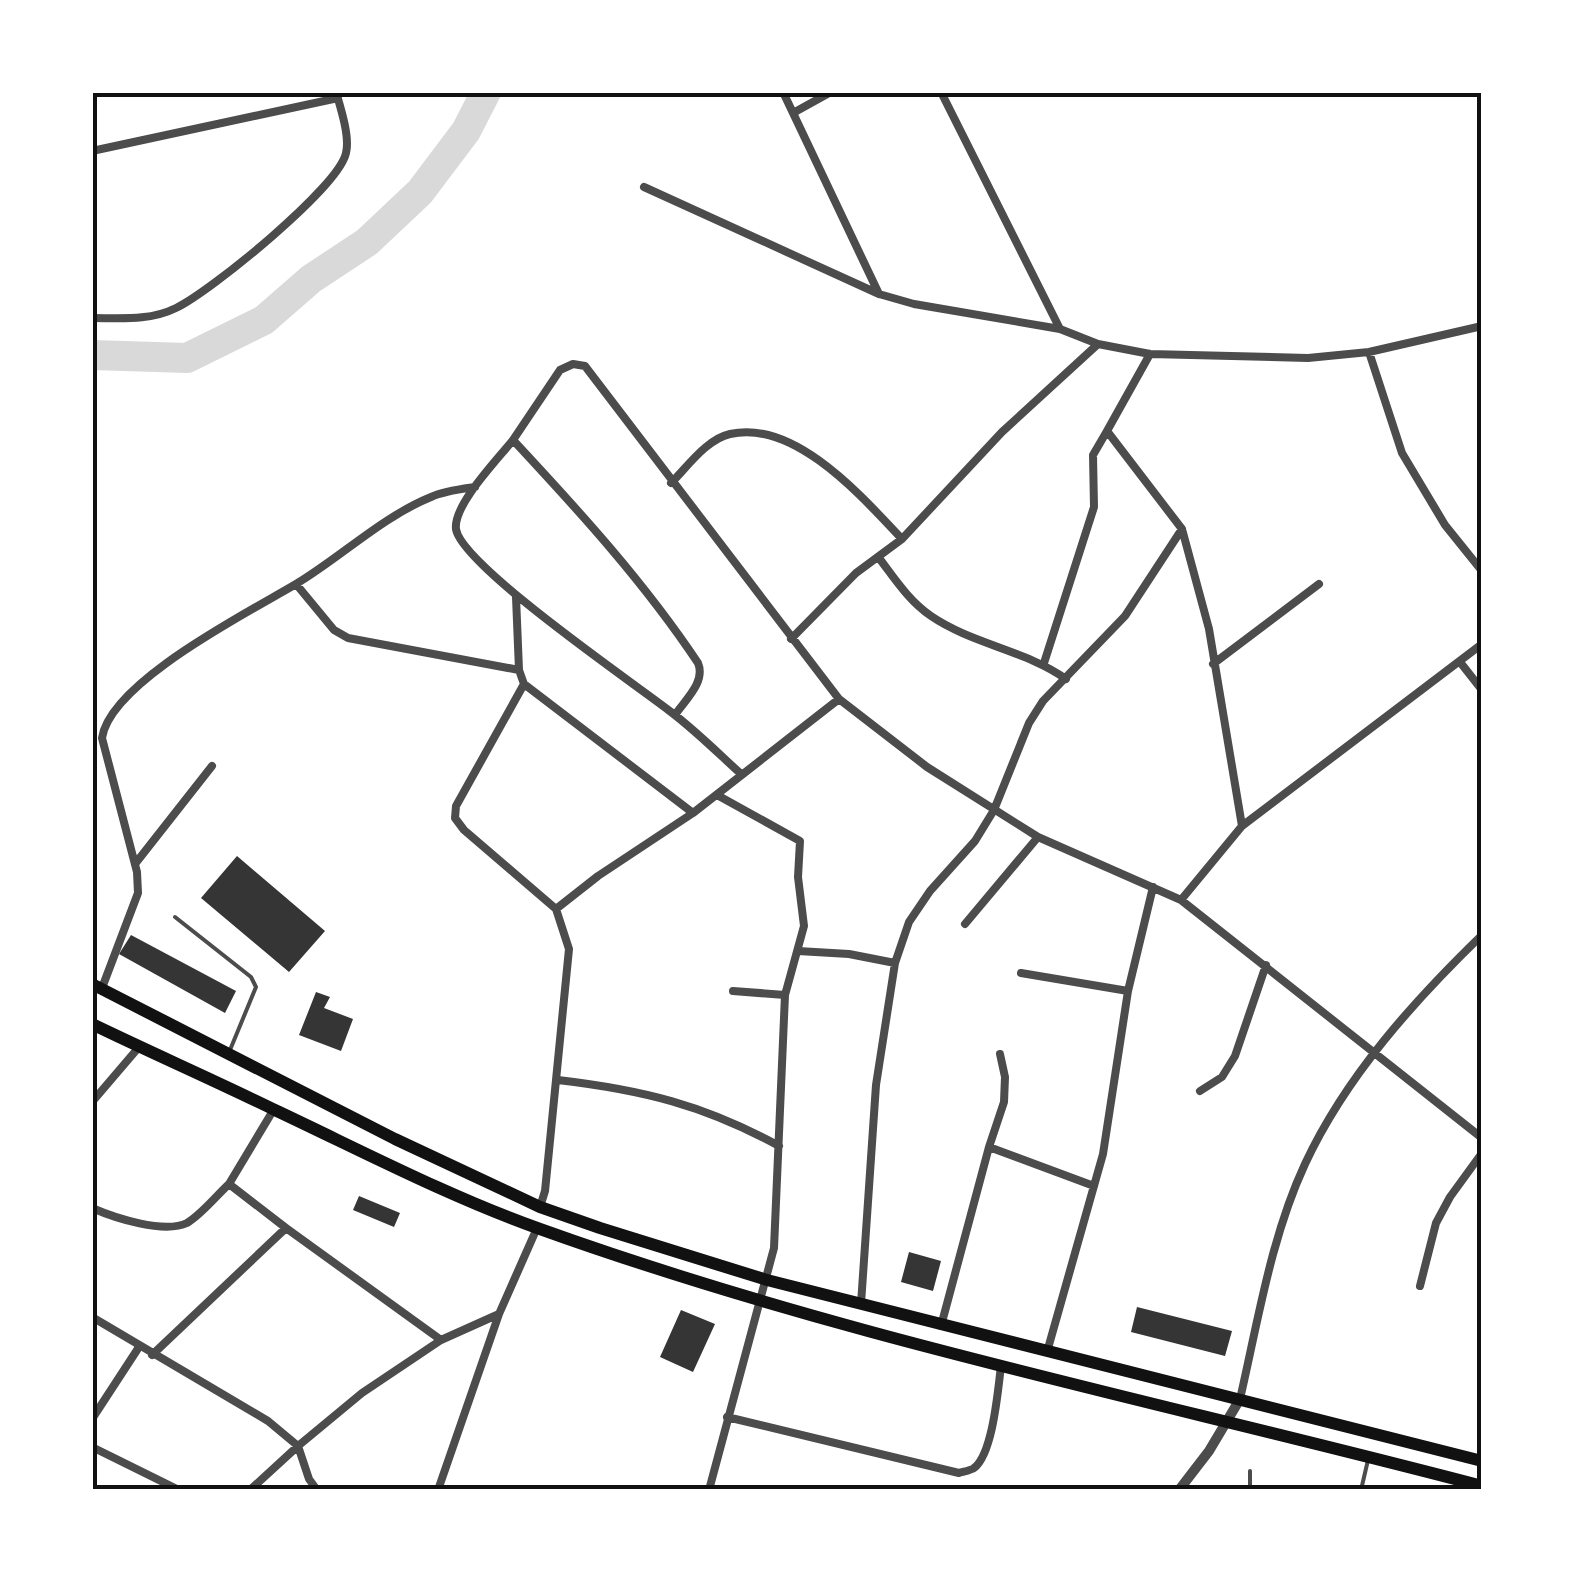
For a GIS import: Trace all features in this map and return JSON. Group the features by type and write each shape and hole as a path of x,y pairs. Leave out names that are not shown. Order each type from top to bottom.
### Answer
{"main road":[{"path":"97,986 395,1139 540,1207 768,1280 1482,1461"},
{"path":"92,1024 384,1163 536,1228 760,1300 952,1354 1482,1486"},
{"path":"952,1354 960,1331"}],"street":[{"path":"783,92 879,294"},
{"path":"793,113 830,92"},
{"path":"941,92 1060,329"},
{"path":"92,151 337,95 348,151 330,182 220,280 176,309 142,318 92,318"},
{"path":"644,187 879,294 914,304 1060,329 1098,344 1150,354 1308,358 1369,352 1482,326"},
{"path":"791,640 856,574 902,538 1002,432 1098,344"},
{"path":"1369,352 1402,453 1445,526 1482,571"},
{"path":"1044,663 1091,518 1093,455 1150,354"},
{"path":"741,774 675,715 516,596 460,540 456,519 476,486 560,370 573,364 585,366 839,699 926,767 1038,837 1181,900 1482,1138"},
{"path":"1107,431 1182,528 1198,581 1242,826"},
{"path":"671,483 710,444 730,434 753,433 784,441 818,458 902,538"},
{"path":"513,440 616,552 657,602 698,663 702,671 700,680 675,715"},
{"path":"97,986 138,893 135,864 102,738 105,724 134,692 211,632 296,584 418,503 431,496 476,486"},
{"path":"861,1304 876,1085 895,962 909,922 930,891 964,856 994,810 1029,722 1043,700 1124,616 1182,528"},
{"path":"880,558 909,598 934,618 1044,663 1066,679"},
{"path":"296,584 334,630 348,638 519,670"},
{"path":"1213,664 1319,584"},
{"path":"516,596 519,670 524,684 692,814"},
{"path":"1181,900 1242,826 1482,644"},
{"path":"1460,662 1482,690"},
{"path":"524,684 456,806 456,818 464,830 556,909 569,949 558,1080 540,1207"},
{"path":"556,909 718,795 839,699"},
{"path":"135,864 212,766"},
{"path":"709,1490 774,1248 785,995 804,912 798,877 800,841 718,795"},
{"path":"965,924 1038,837"},
{"path":"1047,1352 1103,1154 1128,992 1153,888"},
{"path":"1179,1490 1240,1399 1270,1270 1305,1164 1375,1053 1420,996 1482,935"},
{"path":"798,951 895,962"},
{"path":"1200,1090 1222,1077 1236,1056 1266,964"},
{"path":"1022,972 1128,992"},
{"path":"733,991 785,995"},
{"path":"92,1102 139,1047"},
{"path":"941,1326 1004,1102 1005,1077 1000,1054"},
{"path":"558,1080 613,1087 704,1109 779,1146"},
{"path":"92,1208 117,1218 167,1227 182,1225 229,1184 274,1109"},
{"path":"989,1147 1094,1186"},
{"path":"1420,1286 1436,1223 1450,1196 1482,1153"},
{"path":"229,1184 442,1340"},
{"path":"152,1354 286,1228"},
{"path":"438,1490 498,1314 536,1228"},
{"path":"250,1490 362,1392 442,1340 498,1314"},
{"path":"92,1317 268,1421 298,1446 317,1490"},
{"path":"92,1419 139,1347"},
{"path":"727,1417 959,1473 974,1469 981,1460 992,1426 1002,1366"},
{"path":"92,1447 179,1490"}],"lane":[{"path":"174,917 252,977 256,987 228,1054"},
{"path":"1361,1490 1368,1458"},
{"path":"1250,1471 1250,1490"}],"building":[{"path":"237,856 325,931 289,972 201,898"},
{"path":"131,935 236,991 225,1013 119,954"},
{"path":"316,992 330,997 324,1008 353,1019 341,1051 299,1035"},
{"path":"359,1196 400,1213 394,1227 353,1210"},
{"path":"909,1252 941,1261 933,1291 901,1282"},
{"path":"1137,1307 1232,1331 1225,1356 1131,1332"},
{"path":"681,1310 715,1324 693,1372 660,1357"}],"waterway":[{"path":"92,355 187,358 264,320 311,279 367,242 420,192 466,131 486,92"}]}
